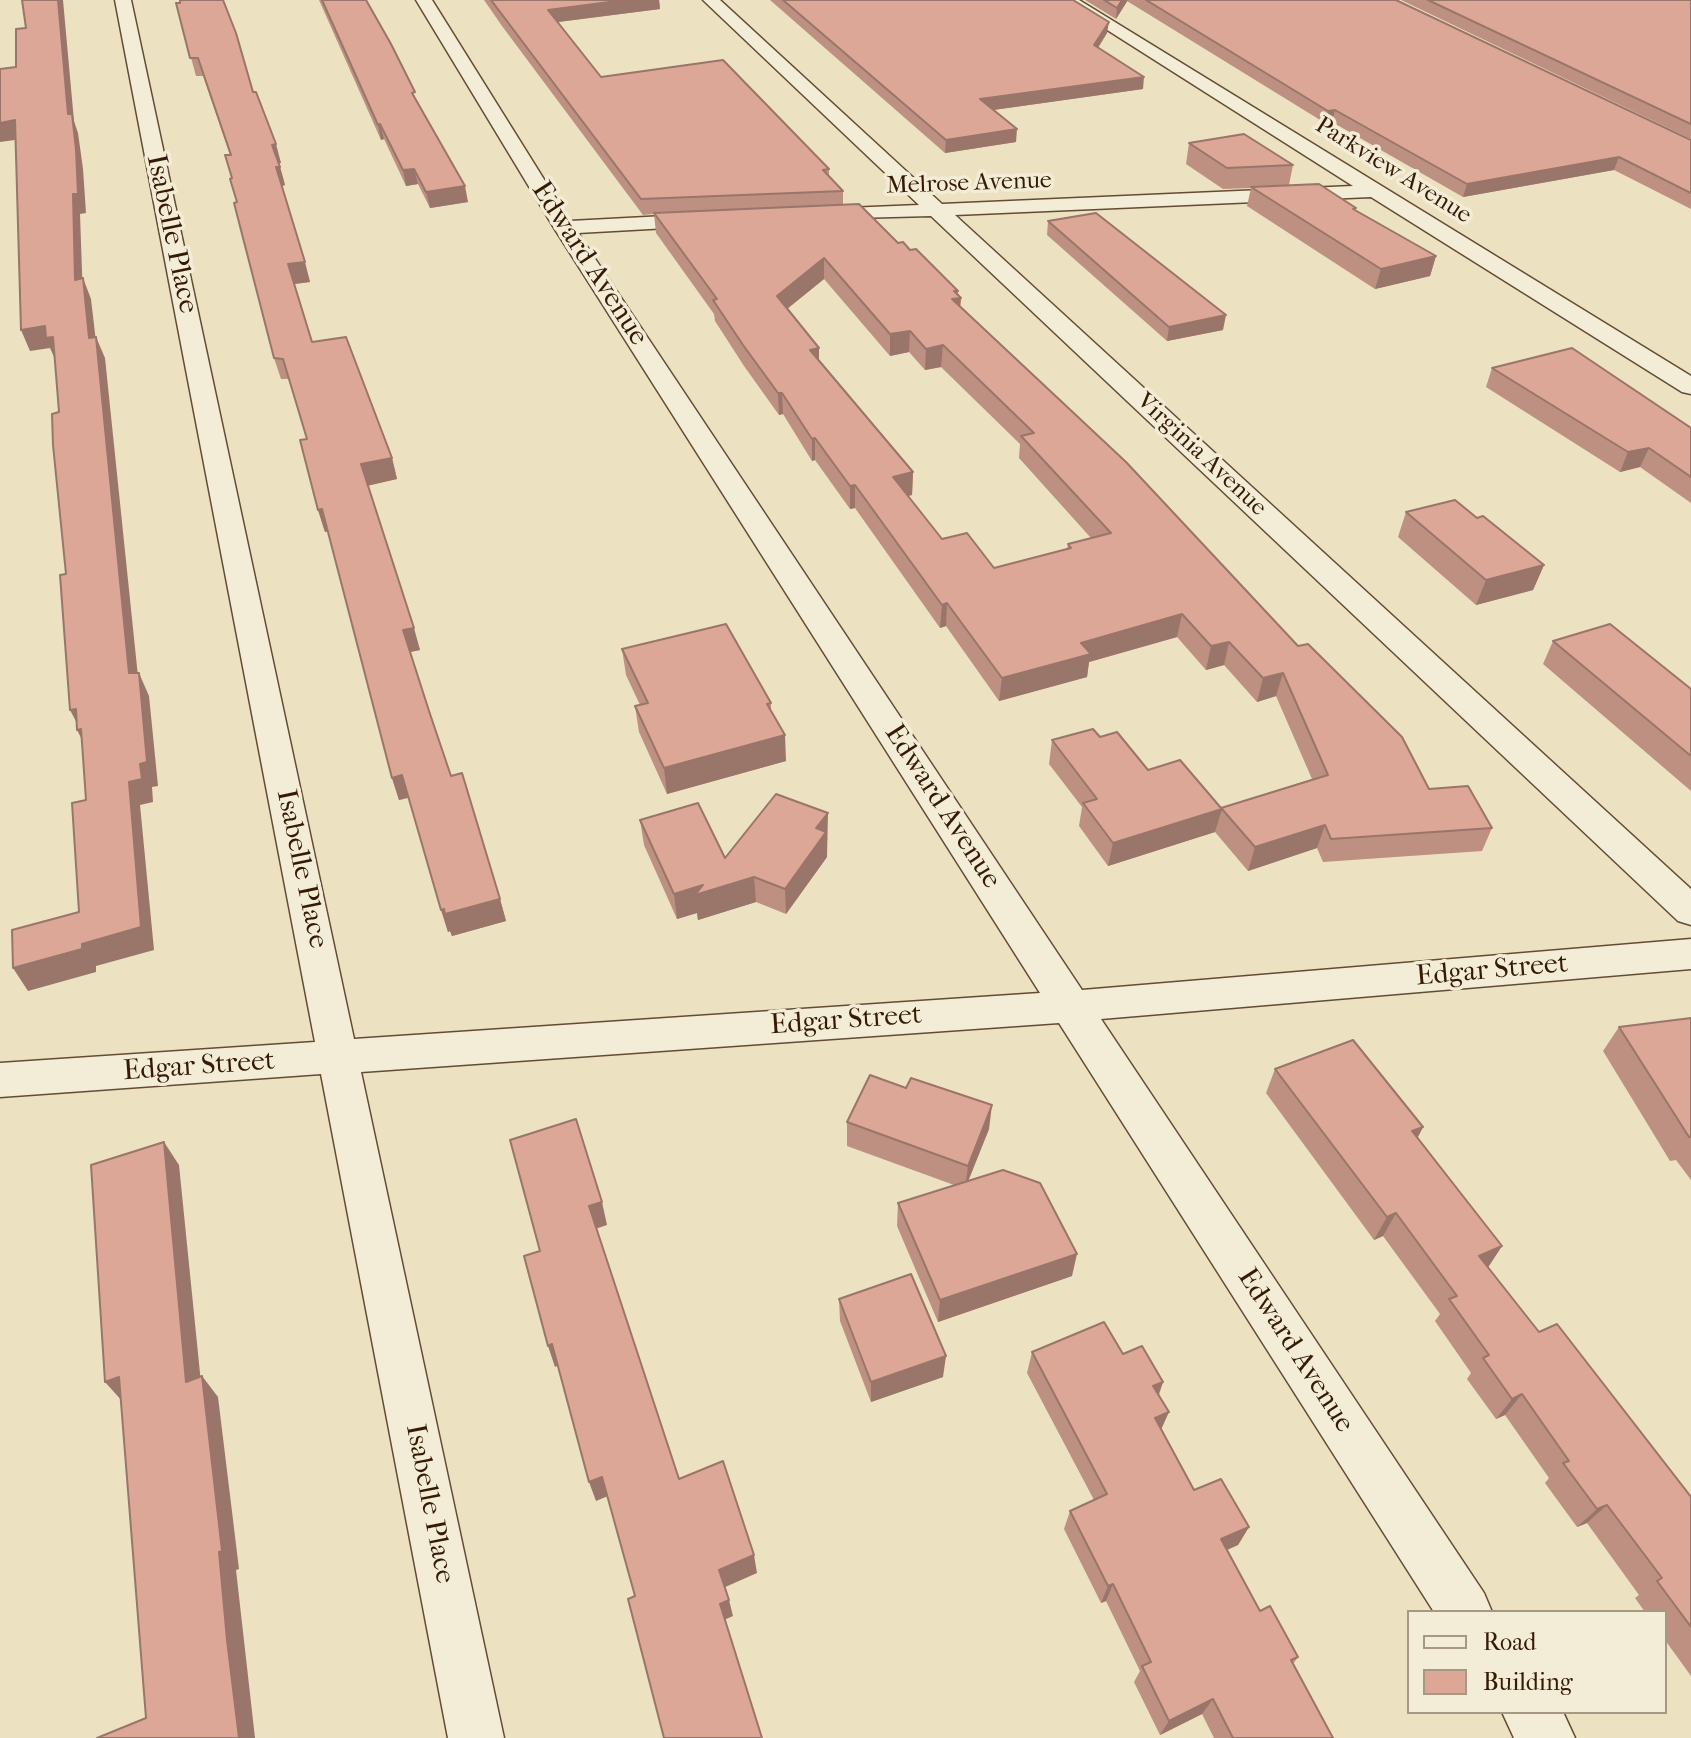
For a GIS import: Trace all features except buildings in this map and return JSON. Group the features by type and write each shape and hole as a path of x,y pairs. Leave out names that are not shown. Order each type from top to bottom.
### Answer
{"street":[{"name":"Isabelle Place","path":"123,0 476,1738"},
{"name":"Edward Avenue","path":"424,0 564,228 1464,1610"},
{"name":"Virginia Avenue","path":"711,0 1691,911"},
{"name":"Parkview Avenue","path":"1068,0 1691,387"},
{"name":"Melrose Avenue","path":"804,216 1376,191"},
{"path":"564,228 729,219"},
{"name":"Edgar Street","path":"0,1080 1072,1006 1691,954"},
{"path":"1531,1714 1547,1738"}]}
